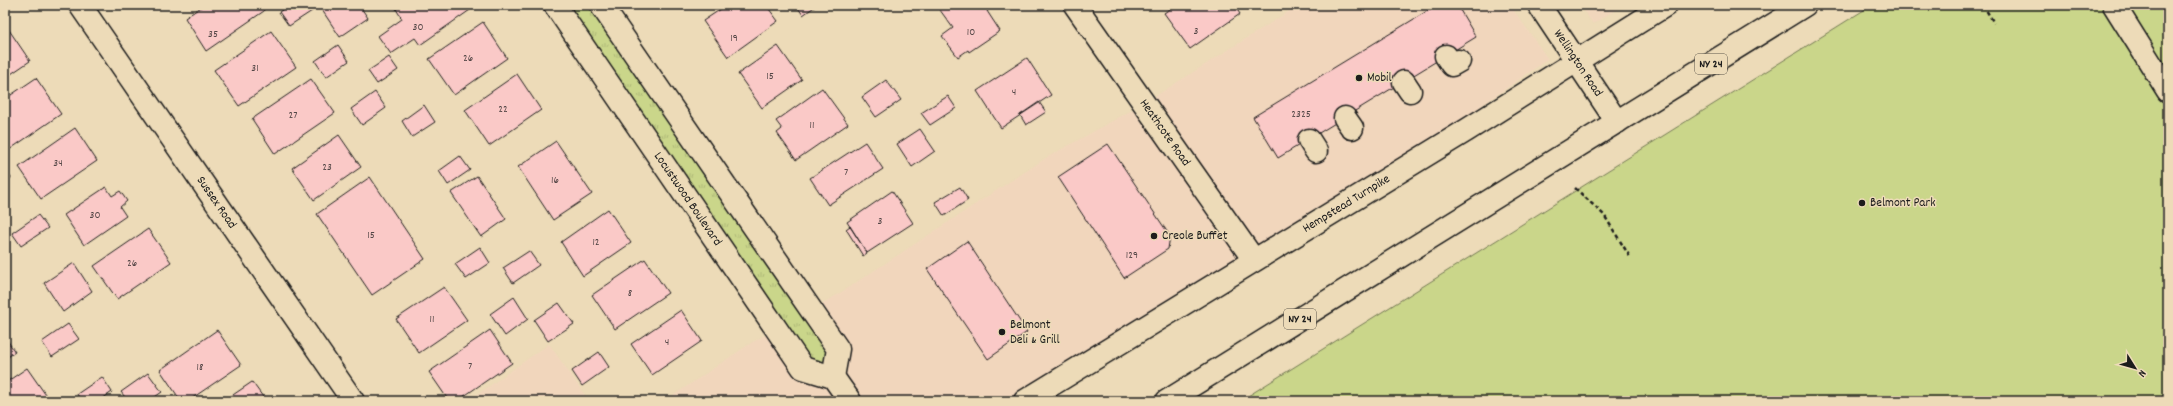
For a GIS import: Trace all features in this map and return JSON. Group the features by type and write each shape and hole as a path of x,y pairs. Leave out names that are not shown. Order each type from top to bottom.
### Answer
{"street":[{"name":"Sussex Road","path":"80,5 353,401"},
{"name":"Locustwood Boulevard","path":"554,5 804,368 833,377"},
{"path":"601,5 838,349 833,377 850,401"},
{"name":"Heathcote Road","path":"1075,5 1254,260"},
{"name":"Wellington Road","path":"1539,5 1617,122"},
{"name":"Hempstead Turnpike","path":"1024,401 1666,5"},
{"name":"NY 24","path":"1167,401 1805,5"},
{"path":"2114,5 2168,91"}],"path":[{"path":"1983,5 1994,23"},
{"path":"1575,188 1604,215 1630,257"}],"shaded area":[{"path":"1299,5 1510,5 1548,59 1326,215 1025,401 665,401 751,343 837,295 1046,158 1143,104"},
{"path":"1580,5 1623,5 1593,24"},
{"path":"549,344 589,401 468,401"}],"green space":[{"path":"555,5 601,5 838,349 833,377 803,368"},
{"name":"Belmont Park","path":"1872,5 2168,5 2168,401 1240,401"}],"building":[{"path":"204,5 261,5 264,11 206,51 185,18"},
{"path":"289,5 312,5 315,9 289,26 279,12"},
{"path":"323,5 359,5 368,18 340,37 320,7"},
{"path":"401,5 467,5 470,10 420,45 415,38 391,54 378,36 402,19 396,9"},
{"path":"727,5 766,5 778,21 728,57 703,21"},
{"path":"796,5 817,5 803,15"},
{"path":"991,5 992,7 987,11 1000,31 969,52 968,50 958,57 942,36 953,28 937,6"},
{"path":"1176,5 1234,5 1240,14 1190,49 1164,13"},
{"path":"1437,5 1457,5 1476,37 1278,158 1253,117"},
{"path":"483,22 507,58 454,95 429,59"},
{"path":"7,27 30,61 5,78 5,28"},
{"path":"271,31 296,67 239,106 214,70"},
{"path":"338,45 349,61 326,77 315,61"},
{"path":"778,46 802,80 762,108 738,74"},
{"path":"389,57 398,70 377,84 368,71"},
{"path":"1027,58 1051,95 1001,128 977,91"},
{"path":"517,74 541,110 489,146 465,110"},
{"path":"36,78 61,114 6,152 5,99"},
{"path":"311,79 335,113 275,154 252,119"},
{"path":"886,80 901,100 876,117 862,97"},
{"path":"822,88 848,124 796,160 777,133 782,129 776,121"},
{"path":"375,92 386,108 362,125 351,109"},
{"path":"948,96 956,108 930,125 921,113"},
{"path":"1039,102 1046,112 1026,125 1020,115"},
{"path":"424,105 435,122 412,137 402,121"},
{"path":"75,128 97,161 41,199 19,167"},
{"path":"920,129 935,151 912,167 897,144"},
{"path":"339,135 361,167 314,200 292,168"},
{"path":"556,141 592,194 553,220 518,167"},
{"path":"865,142 883,169 828,205 810,178"},
{"path":"1108,144 1170,236 1168,249 1124,278 1058,177"},
{"path":"460,156 470,170 448,185 439,171"},
{"path":"5,169 11,178 5,182"},
{"path":"477,176 506,219 481,237 451,193"},
{"path":"370,177 425,259 372,295 317,214"},
{"path":"106,187 112,196 120,191 127,201 120,207 126,216 84,245 64,215"},
{"path":"960,187 968,200 944,216 935,202"},
{"path":"892,191 913,223 867,253 847,222"},
{"path":"608,209 631,243 583,276 561,242"},
{"path":"38,215 48,228 21,246 12,233"},
{"path":"850,226 867,253 863,256 846,229"},
{"path":"148,229 171,262 117,299 94,266"},
{"path":"967,241 1027,332 988,359 927,269"},
{"path":"480,247 490,263 466,279 455,264"},
{"path":"529,251 539,265 513,283 503,268"},
{"path":"645,259 668,293 615,329 592,295"},
{"path":"74,263 92,291 63,312 44,283"},
{"path":"444,287 467,320 419,353 396,319"},
{"path":"514,297 528,319 505,336 490,314"},
{"path":"559,303 574,324 548,341 534,320"},
{"path":"681,310 702,341 652,375 631,344"},
{"path":"68,324 79,339 52,357 42,342"},
{"path":"217,330 241,365 188,401 181,401 160,370"},
{"path":"490,330 512,363 457,401 449,401 429,372"},
{"path":"5,337 15,352 5,359"},
{"path":"599,352 609,367 582,386 572,371"},
{"path":"27,368 50,401 5,401 5,383"},
{"path":"148,373 162,392 149,401 128,401 121,392"},
{"path":"102,377 112,392 99,401 81,401 77,394"},
{"path":"252,382 266,401 224,401"}],"place":[{"name":"Mobil","path":"1359,78"},
{"name":"Belmont Park","path":"1862,203"},
{"name":"Creole Buffet","path":"1154,236"},
{"name":"Belmont Deli & Grill","path":"1002,332"}]}
